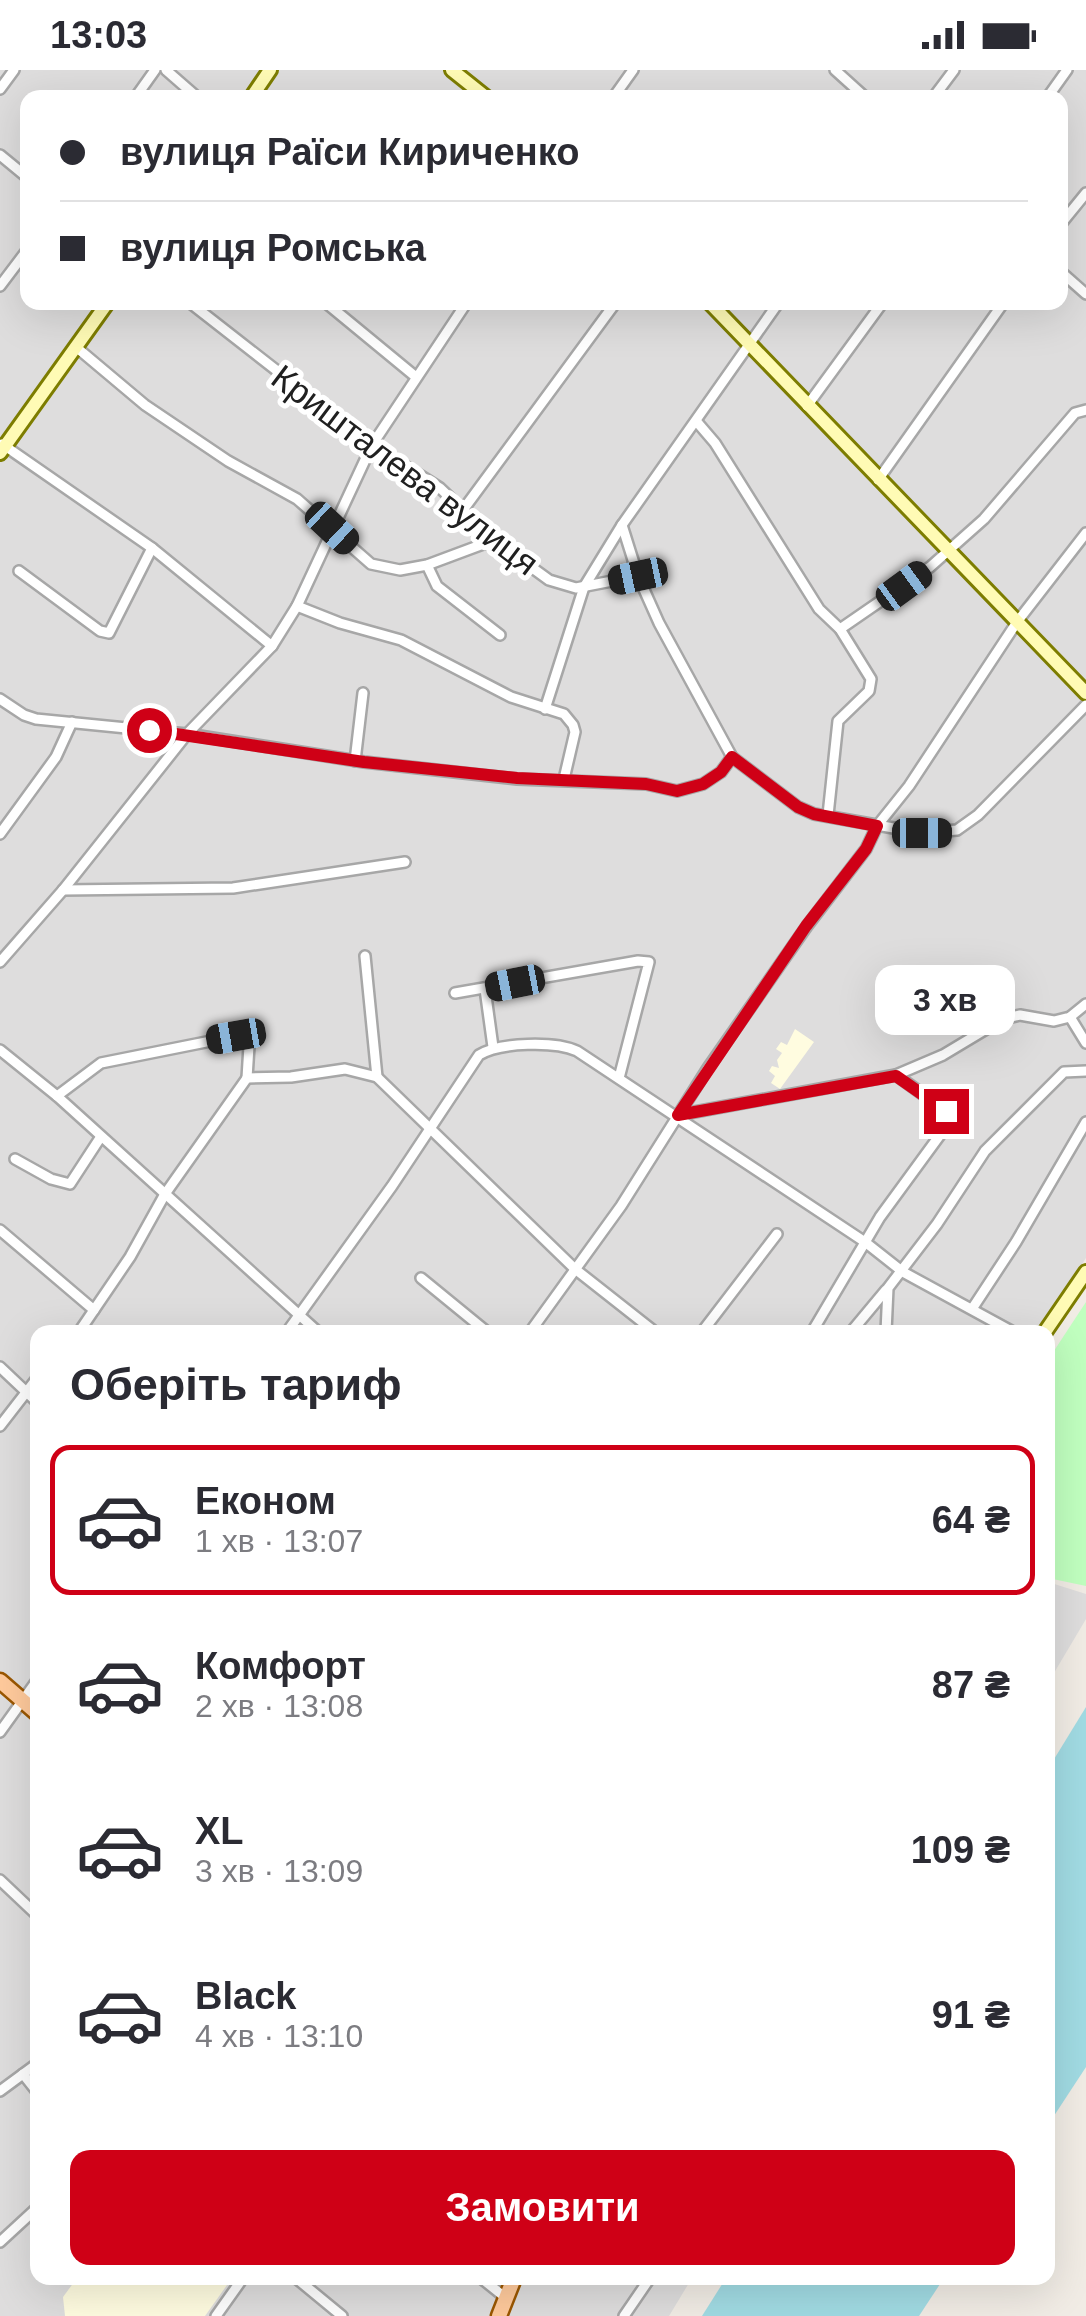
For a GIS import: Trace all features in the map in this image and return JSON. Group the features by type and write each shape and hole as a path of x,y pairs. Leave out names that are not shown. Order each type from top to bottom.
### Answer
{"main road":[{"path":"0,1681 30,1707"},
{"path":"499,2316 511,2285"}],"street":[{"path":"0,89 14,70"},
{"path":"166,70 189,90"},
{"path":"452,70 477,90"},
{"path":"835,70 857,90"},
{"path":"0,155 20,171"},
{"path":"1068,217 1085,197"},
{"path":"0,286 20,260"},
{"path":"102,310 2,448 152,548 272,646"},
{"name":"Кришталева вулиця","path":"199,310 372,445 440,488 494,540 549,580 570,588 584,588 638,576"},
{"path":"335,310 416,377"},
{"path":"0,962 63,890 187,734 272,646 297,606 372,445 460,310"},
{"path":"463,510 610,310"},
{"path":"716,310 1086,693"},
{"path":"545,708 584,588 622,525 773,310"},
{"path":"807,406 877,310"},
{"path":"878,480 998,310"},
{"path":"76,347 145,404 228,461 298,499 371,564 400,570 427,565 494,540"},
{"path":"840,629 947,552 984,519 1076,413 1086,410"},
{"path":"698,422 736,475 819,609 840,629 872,684 838,721 828,815"},
{"path":"622,525 638,576 659,623 732,757 798,807 814,814 922,833 957,830 978,815 1086,704"},
{"path":"535,1325 620,1206 806,926 866,849 877,826 909,786 1018,622 1086,533"},
{"path":"19,571 100,632 109,633 152,548"},
{"path":"1074,549 1086,554"},
{"path":"427,565 437,586 500,635"},
{"path":"297,606 401,640 511,697 564,714 574,725 574,744 564,779"},
{"path":"354,761 363,693"},
{"path":"0,699 24,715 187,734 354,761 517,778 646,784 677,791 703,784 721,772 732,757"},
{"path":"0,834 56,757 72,722"},
{"path":"63,890 234,888 405,862"},
{"path":"366,956 377,1077"},
{"path":"456,993 649,962 619,1078"},
{"path":"485,989 493,1047"},
{"path":"678,1115 896,1076 944,1055 1003,1019 1020,1016 1054,1020 1070,1017 1086,1004"},
{"path":"1070,1017 1086,1043"},
{"path":"56,1096 101,1063 236,1036 245,1038 249,1046 247,1078 166,1194 130,1257 83,1325"},
{"path":"292,1325 392,1186 479,1054 493,1047 566,1046 678,1115 903,1272 1001,1325"},
{"path":"0,1050 310,1325"},
{"path":"247,1078 345,1070 377,1077 575,1268 646,1325"},
{"path":"857,1325 903,1272 1001,1132 1064,1072 1086,1071"},
{"path":"816,1325 865,1242 949,1119 946,1111 896,1076"},
{"path":"972,1308 1016,1242 1086,1122"},
{"path":"15,1159 50,1179 70,1184 100,1138"},
{"path":"0,1230 94,1310"},
{"path":"707,1325 777,1234"},
{"path":"1050,1325 1086,1272"},
{"path":"421,1278 478,1325"},
{"path":"886,1325 888,1288"},
{"path":"0,1367 30,1396"},
{"path":"0,1426 30,1386"},
{"path":"0,1732 30,1689"},
{"path":"0,1880 30,1908"},
{"path":"0,2091 30,2068"},
{"path":"23,2074 30,2083"},
{"path":"1,2240 30,2214"},
{"path":"216,2316 237,2285"},
{"path":"304,2285 342,2316"},
{"path":"490,2285 506,2298"},
{"path":"624,2316 645,2285"}],"shaded area":[{"path":"0,70 1086,70 1086,1258 1043,1325 30,1325 30,2285 688,2285 669,2316 0,2316"},
{"path":"795,1029 814,1042 780,1089 771,1083 775,1076 769,1071 772,1066 779,1068 777,1060 782,1053 776,1049 781,1042 787,1045"},
{"path":"1055,1584 1086,1594 1086,1619 1055,1671"},
{"path":"72,2285 227,2285 205,2316 65,2316 63,2297"}],"green space":[{"path":"1086,1302 1086,1586 1055,1579 1055,1349"}],"water":[{"path":"1086,1707 1086,2067 1055,2114 1055,1758"},
{"path":"722,2285 939,2285 919,2316 702,2316"}],"route":[{"path":"149,730 364,762 517,778 646,784 677,791 703,784 721,772 732,757 798,807 814,814 877,826 866,849 806,926 678,1115 896,1076 946,1111"}]}
